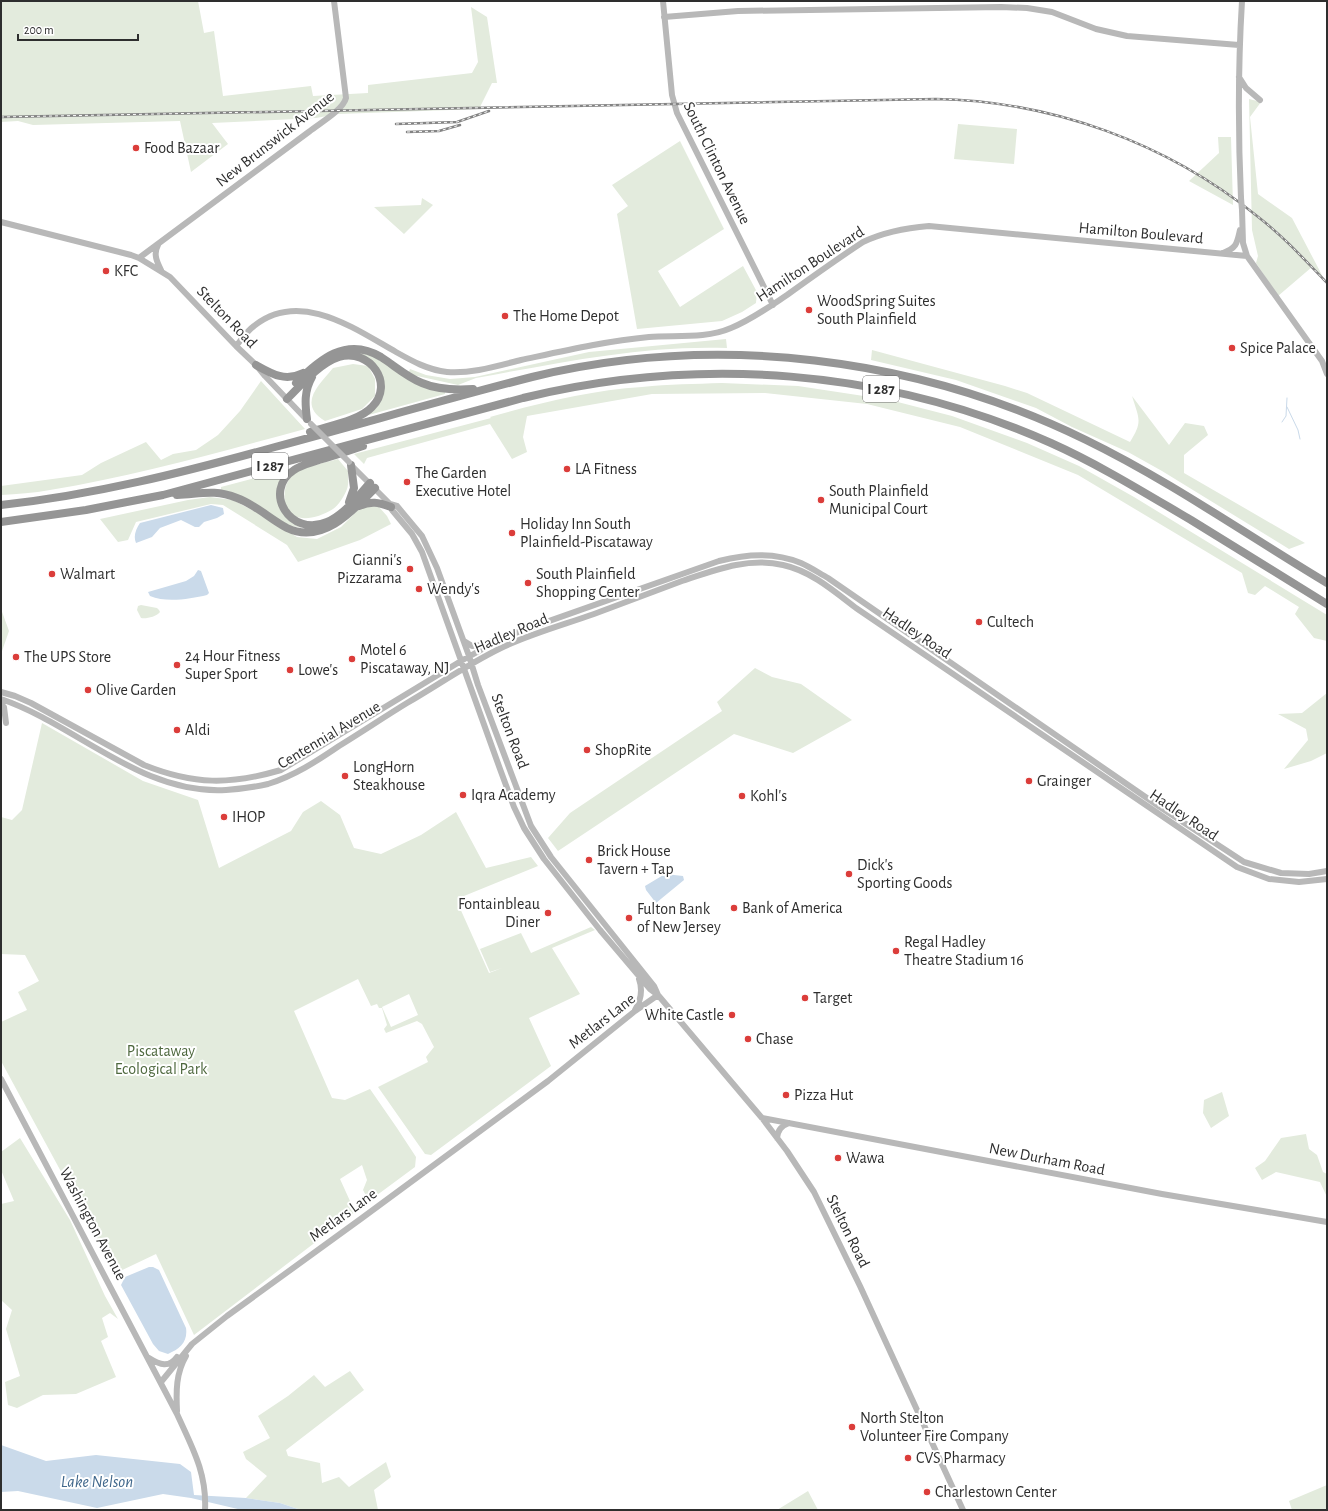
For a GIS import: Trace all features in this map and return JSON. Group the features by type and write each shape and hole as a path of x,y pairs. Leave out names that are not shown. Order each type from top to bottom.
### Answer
{"highway":[{"path":"285,397 329,355 354,349 367,351 380,356 412,378 432,386 453,390 488,389"},
{"path":"256,365 272,374 284,378 311,373 332,360 343,356 356,356 367,360 374,367 380,378 380,393 376,404 367,412 353,418 296,436 291,443"},
{"name":"I 287","path":"1,505 72,495 152,479 488,389 535,377 600,364 654,358 693,356 795,359 846,365 900,375 963,391 1037,418 1084,439 1152,476 1327,583"},
{"path":"309,422 306,393 311,373"},
{"name":"I 287","path":"1,522 72,512 163,495 550,391 632,378 691,374 748,373 813,378 859,385 917,397 970,412 1025,432 1064,449 1136,487 1327,604"},
{"path":"373,486 333,519 319,525 312,526 300,524 289,517 283,507 281,491 283,482 299,467 370,444 377,437"},
{"path":"346,508 354,488 350,463"},
{"path":"163,495 179,496 208,492 230,496 254,506 287,528 299,532 314,532 339,522 356,507 373,486"},
{"path":"356,507 375,502 390,505"}],"main road":[{"name":"New Brunswick Avenue","path":"139,258 336,111 345,102 346,98 334,1"},
{"name":"South Clinton Avenue","path":"663,1 672,95 677,113 773,305"},
{"path":"1242,1 1239,45 1238,123 1243,243 1247,256 1322,361 1327,374"},
{"path":"664,17 738,11 1001,7 1026,8 1052,12 1096,29 1127,36 1239,45"},
{"path":"1239,77 1246,88 1260,100"},
{"path":"1221,253 1231,250 1235,246 1238,240 1242,221"},
{"name":"Stelton Road","path":"1,222 139,258 162,272 185,292 309,422 373,486 390,505 392,510 412,534 422,552 514,807 524,828 547,863 637,974 650,989 658,995 762,1118 814,1192 963,1510"},
{"name":"Hamilton Boulevard","path":"236,346 253,326 262,320 283,312 302,311 315,313 344,322 418,364 448,372 482,369 596,344 648,337 714,333 743,323 773,305 862,242 877,235 908,227 929,226 1247,256"},
{"path":"158,244 155,254 162,272"},
{"name":"Stelton Road","path":"390,505 397,506 422,536 437,568 464,641 478,685 531,826 551,857 654,986 658,995"},
{"name":"Hadley Road","path":"464,641 472,646 477,646 719,561 740,556 759,555 784,557 802,563 828,578 1135,790 1244,862 1281,873 1309,874 1327,871"},
{"name":"Hadley Road","path":"464,669 500,648 729,566 743,563 761,562 782,564 805,572 823,583 858,609 1237,867 1269,879 1299,882 1327,879"},
{"path":"823,583 828,578"},
{"name":"Hadley Road","path":"461,660 501,638"},
{"name":"Centennial Avenue","path":"1,692 31,703 144,765 182,778 200,781 224,781 261,776 281,770 461,660"},
{"name":"Centennial Avenue","path":"1,700 44,718 100,750 154,777 190,788 226,790 268,784 308,766 464,669"},
{"path":"1,704 4,707 6,723"},
{"path":"635,1011 639,1005 641,995 641,984 637,974"},
{"name":"Metlars Lane","path":"161,1382 192,1344 233,1311 548,1081 635,1011 658,995"},
{"name":"Washington Avenue","path":"1,1079 161,1382"},
{"name":"New Durham Road","path":"762,1118 1162,1194 1327,1222"},
{"path":"777,1138 779,1130 784,1125 789,1123"},
{"path":"148,1357 155,1362 166,1365 172,1362 187,1346 192,1344"},
{"path":"177,1414 176,1389 178,1375 182,1362 192,1344"},
{"path":"161,1382 200,1465 203,1476 205,1508"}],"green space":[{"path":"1,1 198,1 204,33 214,31 223,96 311,86 313,96 368,93 368,85 472,73 478,62 471,7 487,17 497,83 492,83 479,109 338,114 316,118 212,123 228,144 191,172 180,121 33,125 18,121 1,122"},
{"path":"1249,99 1261,102 1250,117 1258,194 1292,218 1324,279 1312,267 1278,296 1256,263 1258,256 1252,230"},
{"path":"958,124 1017,129 1014,164 954,159"},
{"path":"1218,137 1231,137 1233,205 1189,181 1219,153"},
{"path":"680,141 724,229 658,271 680,307 743,266 757,292 756,303 742,312 722,321 637,329 617,214 628,206 612,185"},
{"path":"422,198 433,205 404,234 374,207 421,205"},
{"path":"726,339 727,348 664,349 601,356 476,378 458,385 408,374 410,369 426,375 450,379 475,377 589,352"},
{"path":"872,350 1027,393 1130,442 1138,424 1138,415 1132,396 1169,445 1185,423 1204,426 1208,435 1184,455 1184,473 1305,543 1289,549 1162,471 1128,452 1072,427 1036,408 956,380 871,360"},
{"path":"359,352 367,354 445,391 445,394 354,419 368,413 383,382"},
{"path":"353,364 368,366 375,379 375,396 362,409 325,421 317,415 312,408 313,394 333,368"},
{"path":"261,381 305,429 178,463 114,478 44,491 1,495 1,486 82,475 101,463 146,442 161,460 173,454 196,450 218,435 240,411"},
{"path":"722,383 798,386 890,400 952,416 1027,443 1079,466 1134,497 1327,615 1327,641 1314,638 1295,614 1299,607 1265,586 1255,595 1248,593 1242,573 1078,475 960,427 867,404 765,393 652,394 527,416 523,437 527,452 512,459 490,424 367,458 364,464 354,454 527,407 585,394 652,386"},
{"path":"338,459 348,471 348,485 343,497 335,508 316,517 299,518 292,515 287,509 285,501 285,490 291,478 300,470"},
{"path":"292,468 282,478 281,511 293,524 303,528 287,525 221,490 221,487"},
{"path":"210,497 233,500 269,519 297,537 317,539 341,527 357,511 369,505 379,507 387,516 391,524 360,540 298,562 287,545 223,505 211,504 136,522 128,540 118,542 100,519 188,500"},
{"path":"141,605 157,608 160,612 151,617 141,618 137,610 138,606"},
{"path":"1,609 9,631 1,654"},
{"path":"755,668 772,677 801,684 852,720 793,753 734,734 558,851 548,838 570,813 722,711 717,702"},
{"path":"1327,693 1327,753 1311,761 1284,769 1308,740 1306,729 1278,714 1302,713"},
{"name":"Piscataway Ecological Park","path":"42,723 143,781 198,800 219,868 291,831 303,812 321,801 340,815 354,848 381,854 421,835 456,812 486,868 531,857 538,866 464,896 459,906 489,973 502,968 490,972 480,949 521,933 531,953 591,927 595,930 552,948 580,994 529,1018 551,1066 431,1155 425,1154 378,1087 428,1062 426,1057 434,1047 422,1024 417,1021 386,1033 384,1029 387,1025 382,1008 379,1008 377,1004 371,1006 358,979 294,1011 332,1098 345,1100 370,1089 416,1157 415,1167 369,1201 363,1190 367,1180 362,1165 340,1179 355,1212 194,1335 156,1254 116,1273 1,1061 1,1022 27,1010 18,992 39,981 25,955 1,954 1,817 12,820 22,810","holes":["409,994 418,1015 391,1027 382,1007"]},
{"path":"1222,1092 1229,1116 1211,1128 1203,1113 1204,1100"},
{"path":"1306,1134 1309,1149 1317,1155 1323,1172 1327,1174 1327,1197 1320,1182 1276,1172 1262,1180 1255,1168 1265,1161 1281,1138"},
{"path":"20,1138 70,1220 105,1296 118,1319 110,1313 102,1318 108,1337 101,1341 116,1377 76,1394 43,1395 17,1408 8,1405 5,1382 20,1376 6,1329 12,1310 1,1300 1,1204 14,1201 1,1170 1,1152"},
{"path":"350,1371 364,1390 286,1450 288,1456 320,1463 322,1483 339,1477 349,1487 386,1462 391,1477 374,1490 378,1510 301,1510 280,1503 246,1498 267,1476 246,1459 243,1452 270,1438 258,1416 288,1396 314,1375 325,1387"},
{"path":"1327,1485 1327,1510 1292,1510 1289,1501"},
{"path":"808,1491 818,1510 777,1510"}],"water":[{"path":"211,505 223,508 224,514 204,522 199,527 195,527 181,520 160,528 152,537 136,543 135,533 140,523"},
{"path":"198,570 201,571 209,593 207,595 171,600 150,596 148,592 186,581 194,576"},
{"path":"665,874 683,876 684,880 656,903 646,890 645,886"},
{"path":"149,1267 159,1270 186,1328 186,1337 182,1344 176,1350 168,1354 159,1351 153,1344 121,1285 125,1277"},
{"name":"Lake Nelson","path":"1,1445 46,1461 96,1455 180,1464 191,1472 194,1495 246,1498 280,1503 301,1510 242,1510 191,1498 163,1494 97,1508 18,1491 1,1492"}],"waterway":[{"path":"1282,422 1286,416 1287,398"},
{"path":"1287,407 1298,430 1300,439"}],"railway":[{"path":"1,117 936,99 979,102 1022,108 1065,118 1106,131 1146,147 1185,167 1222,190 1267,224 1294,248 1327,283"},
{"path":"396,124 457,122 489,111"},
{"path":"407,132 439,131 460,125"}],"place":[{"name":"Food Bazaar","path":"136,148"},
{"name":"KFC","path":"106,271"},
{"name":"WoodSpring Suites South Plainfield","path":"809,310"},
{"name":"The Home Depot","path":"505,316"},
{"name":"Spice Palace","path":"1232,348"},
{"name":"LA Fitness","path":"567,469"},
{"name":"The Garden Executive Hotel","path":"407,482"},
{"name":"South Plainfield Municipal Court","path":"821,500"},
{"name":"Holiday Inn South Plainfield-Piscataway","path":"512,533"},
{"name":"Gianni's Pizzarama","path":"410,569"},
{"name":"Walmart","path":"52,574"},
{"name":"South Plainfield Shopping Center","path":"528,583"},
{"name":"Wendy's","path":"419,589"},
{"name":"Cultech","path":"979,622"},
{"name":"The UPS Store","path":"16,657"},
{"name":"Motel 6 Piscataway, NJ","path":"352,659"},
{"name":"24 Hour Fitness Super Sport","path":"177,665"},
{"name":"Lowe's","path":"290,670"},
{"name":"Olive Garden","path":"88,690"},
{"name":"Aldi","path":"177,730"},
{"name":"ShopRite","path":"587,750"},
{"name":"LongHorn Steakhouse","path":"345,776"},
{"name":"Grainger","path":"1029,781"},
{"name":"Iqra Academy","path":"463,795"},
{"name":"Kohl's","path":"742,796"},
{"name":"IHOP","path":"224,817"},
{"name":"Brick House Tavern + Tap","path":"589,860"},
{"name":"Dick's Sporting Goods","path":"849,874"},
{"name":"Bank of America","path":"734,908"},
{"name":"Fontainbleau Diner","path":"548,913"},
{"name":"Fulton Bank of New Jersey","path":"629,918"},
{"name":"Regal Hadley Theatre Stadium 16","path":"896,951"},
{"name":"Target","path":"805,998"},
{"name":"White Castle","path":"732,1015"},
{"name":"Chase","path":"748,1039"},
{"name":"Pizza Hut","path":"786,1095"},
{"name":"Wawa","path":"838,1158"},
{"name":"North Stelton Volunteer Fire Company","path":"852,1427"},
{"name":"CVS Pharmacy","path":"908,1458"},
{"name":"Charlestown Center","path":"927,1492"}]}
